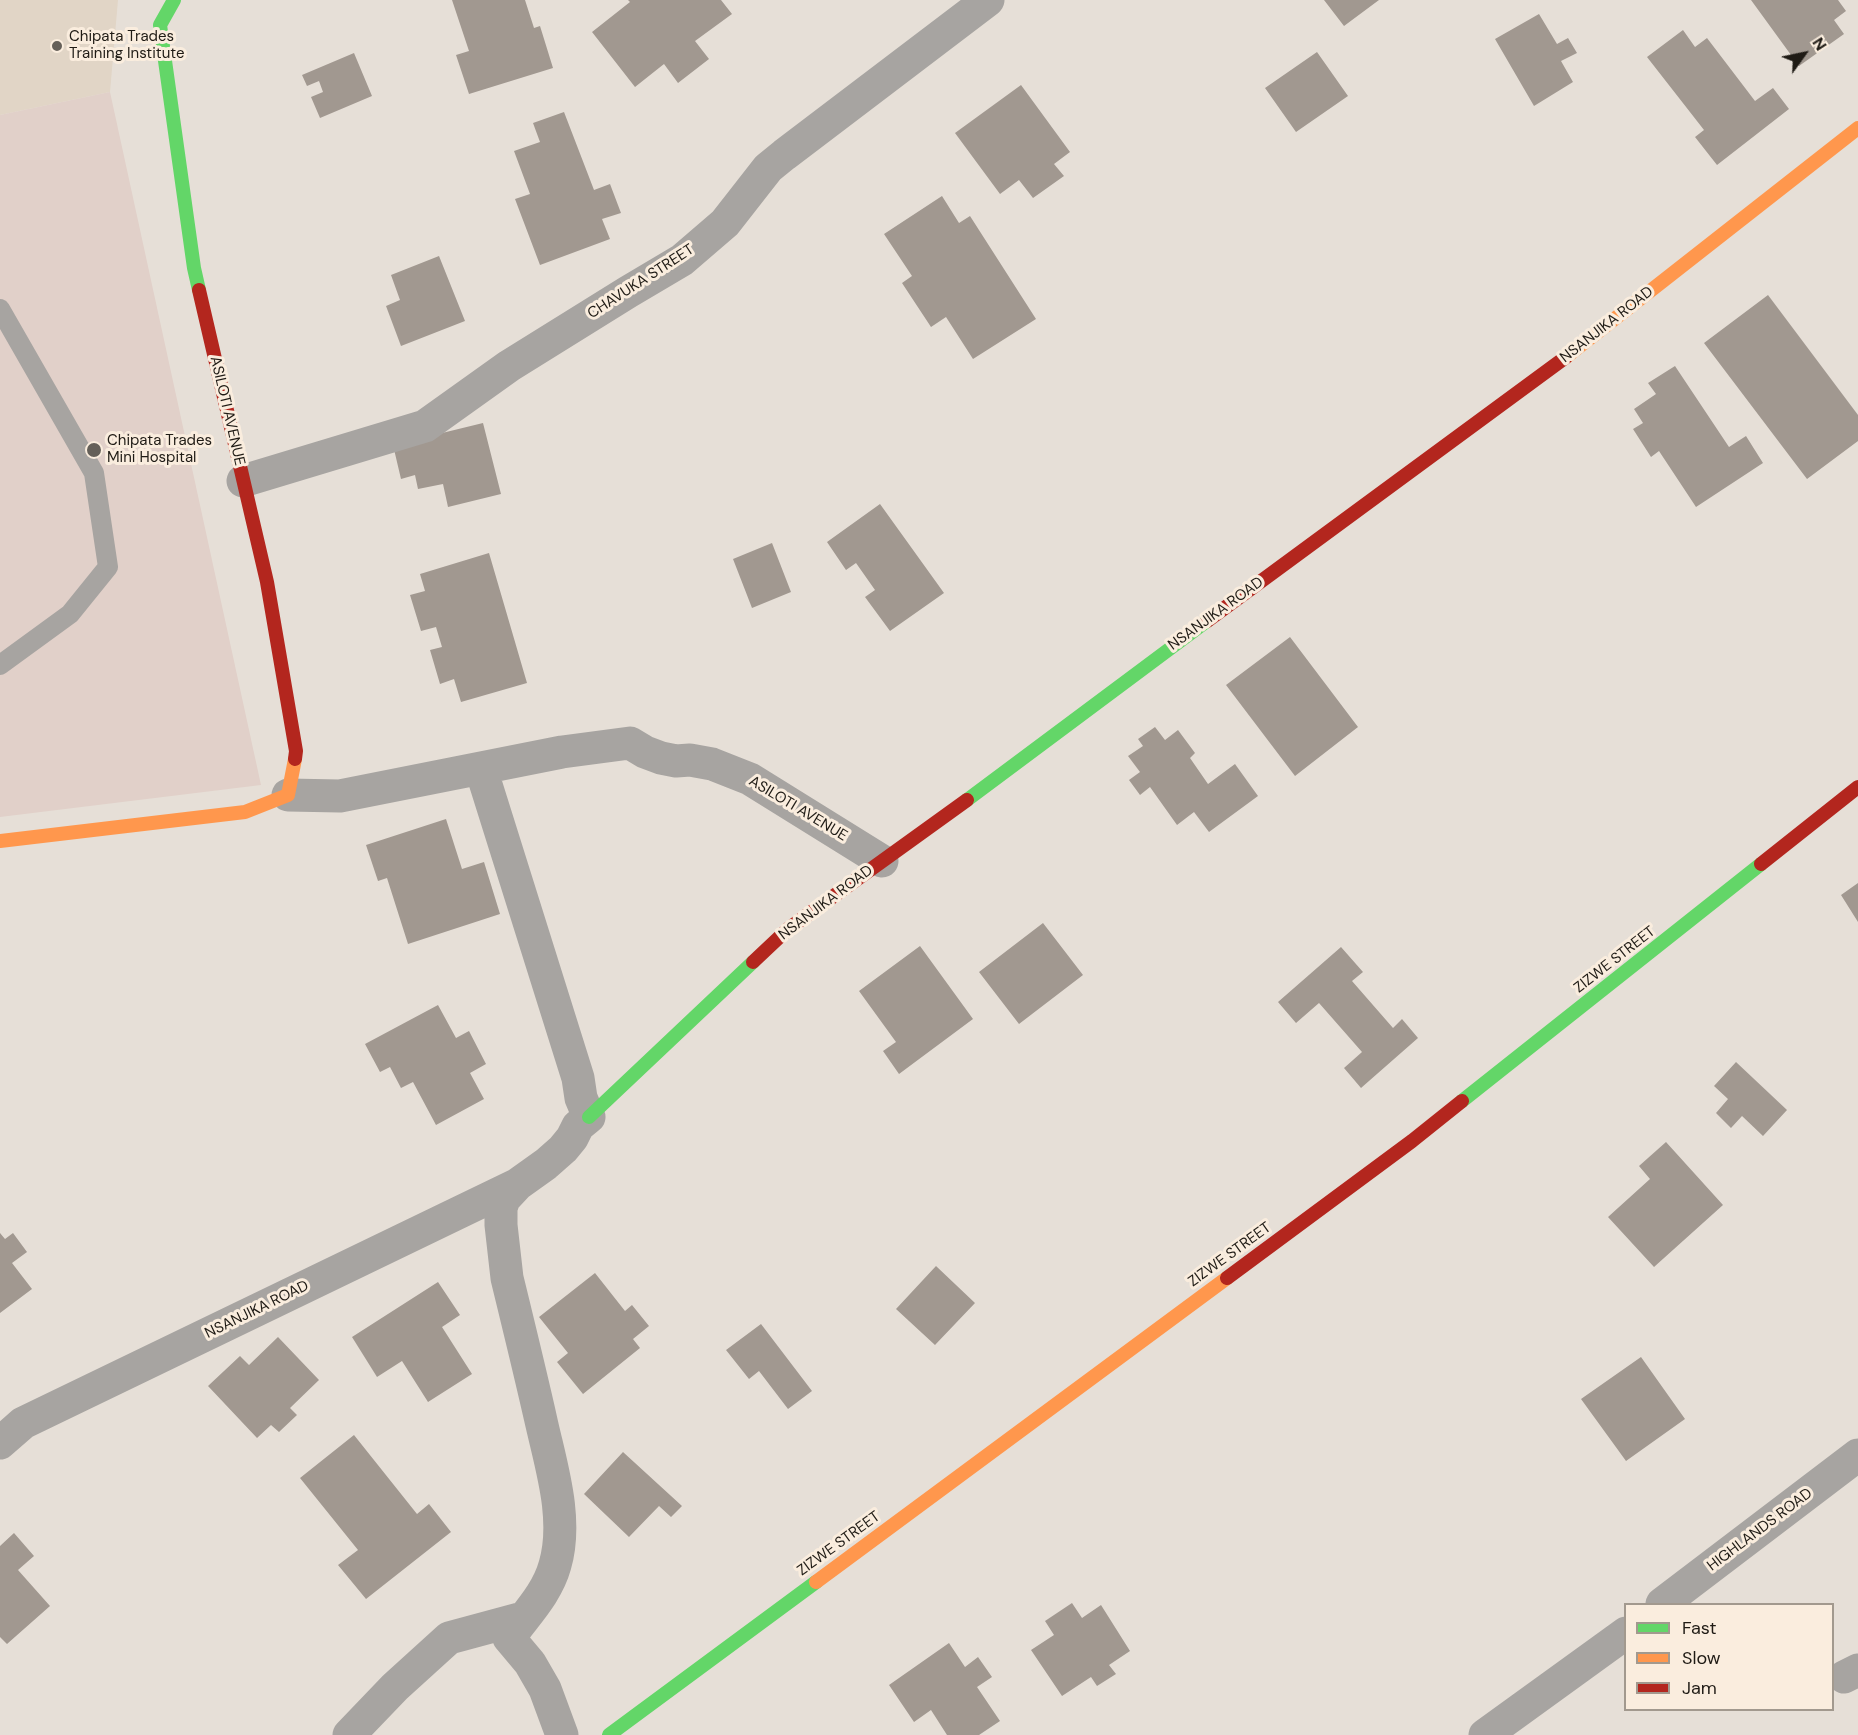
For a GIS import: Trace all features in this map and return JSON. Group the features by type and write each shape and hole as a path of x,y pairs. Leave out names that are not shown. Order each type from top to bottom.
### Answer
{"street":[{"name":"ASILOTI AVENUE","path":"174,0 160,25 194,268 267,582 296,751 288,795"},
{"name":"CHAVUKA STREET","path":"243,481 425,426 509,366 682,260 725,223 768,168 988,0"},
{"name":"NSANJIKA ROAD","path":"589,1117 788,929 1579,348 1858,128"},
{"name":"ASILOTI AVENUE","path":"0,841 245,812 288,795 340,796 562,752 630,743 661,758 712,764 750,779 882,861"},
{"path":"481,769 578,1078 581,1098 589,1117 578,1126 563,1149 518,1184 504,1199 501,1208 507,1278 552,1470 559,1521 555,1566 537,1603 509,1638 530,1663 545,1689 562,1735"},
{"name":"ZIZWE STREET","path":"609,1735 1412,1141 1858,787"},
{"name":"NSANJIKA ROAD","path":"0,1443 23,1423 518,1184"},
{"name":"HIGHLANDS ROAD","path":"1665,1603 1858,1455"},
{"path":"349,1735 395,1687 449,1638 523,1618"},
{"path":"1485,1735 1624,1634"}],"lane":[{"path":"0,309 94,473 108,567 70,614 0,665"}],"shaded area":[{"name":"Chipata Trades Training Institute","path":"0,0 118,0 110,92 0,115"},
{"name":"Chipata Trades Mini Hospital","path":"110,92 261,785 0,817 0,115"}],"building":[{"path":"452,0 525,0 534,28 540,26 553,68 469,94 456,55 469,51"},
{"path":"628,0 721,0 732,14 695,41 709,59 678,83 664,64 635,87 592,32 630,2"},
{"path":"1324,0 1379,0 1344,26"},
{"path":"1751,0 1838,0 1846,11 1834,20 1844,34 1799,66"},
{"path":"1539,14 1557,44 1568,38 1577,53 1561,61 1573,82 1534,106 1495,39"},
{"path":"1683,30 1695,47 1707,38 1755,101 1773,88 1789,109 1717,165 1695,137 1704,130 1647,57"},
{"path":"1317,52 1348,96 1296,132 1265,88"},
{"path":"354,53 372,96 320,118 311,97 323,92 319,81 307,86 302,75"},
{"path":"1021,85 1070,152 1054,164 1064,176 1033,198 1019,180 1000,194 955,133"},
{"path":"564,112 594,190 610,184 621,213 602,219 610,239 540,265 515,199 530,194 514,151 540,142 533,123"},
{"path":"942,196 959,223 970,216 1036,319 973,359 946,317 931,327 902,283 912,276 884,234"},
{"path":"439,256 465,321 401,346 386,306 400,300 391,275"},
{"path":"1768,295 1858,415 1858,441 1807,479 1704,343"},
{"path":"1675,366 1729,447 1746,436 1763,463 1696,507 1659,451 1651,457 1633,429 1643,423 1634,409 1656,394 1648,383"},
{"path":"483,423 501,494 448,507 443,484 418,489 415,475 401,479 393,445"},
{"path":"880,504 944,593 890,631 865,597 875,590 856,563 846,570 827,542"},
{"path":"772,543 791,592 752,608 733,559"},
{"path":"489,553 527,683 461,702 454,679 440,684 430,650 442,647 436,627 421,631 410,595 425,591 420,574"},
{"path":"1290,637 1358,727 1295,776 1226,685"},
{"path":"1155,727 1165,740 1178,730 1195,753 1190,758 1208,784 1235,764 1258,796 1209,832 1194,812 1177,825 1150,787 1140,795 1129,780 1140,772 1128,756 1143,746 1138,739"},
{"path":"446,819 462,869 484,862 500,914 408,944 387,878 378,881 366,845"},
{"path":"1858,883 1858,922 1841,895"},
{"path":"1043,923 1083,975 1019,1024 979,972"},
{"path":"920,946 973,1019 899,1074 883,1051 896,1042 859,991"},
{"path":"1341,947 1363,972 1352,981 1393,1028 1402,1019 1418,1038 1361,1088 1344,1068 1362,1052 1319,1003 1296,1023 1278,1002"},
{"path":"438,1005 456,1038 469,1031 486,1064 470,1073 484,1099 436,1125 413,1082 401,1088 390,1067 380,1072 365,1044"},
{"path":"1736,1062 1787,1110 1763,1136 1742,1116 1731,1128 1716,1113 1728,1099 1714,1086"},
{"path":"1666,1142 1723,1205 1654,1267 1608,1217 1650,1179 1639,1166"},
{"path":"0,1233 5,1239 13,1233 27,1252 12,1263 32,1289 0,1313"},
{"path":"936,1266 975,1303 935,1345 896,1309"},
{"path":"595,1273 625,1311 632,1305 649,1326 633,1339 640,1348 583,1394 557,1362 568,1353 539,1317"},
{"path":"438,1282 460,1315 442,1327 472,1374 428,1402 402,1361 377,1377 352,1337"},
{"path":"761,1324 812,1391 788,1409 759,1371 749,1379 726,1350"},
{"path":"278,1337 319,1380 290,1408 297,1415 279,1432 271,1425 257,1438 208,1386 240,1356 249,1365"},
{"path":"1641,1357 1685,1419 1626,1461 1581,1399"},
{"path":"354,1435 417,1514 429,1504 451,1532 366,1599 338,1565 358,1550 300,1478"},
{"path":"623,1452 682,1506 671,1517 659,1506 629,1537 584,1494"},
{"path":"14,1533 34,1556 18,1570 50,1606 7,1644 0,1637 0,1546"},
{"path":"1072,1603 1082,1618 1101,1605 1130,1651 1109,1665 1116,1674 1097,1686 1091,1677 1062,1696 1031,1650 1054,1635 1045,1621"},
{"path":"949,1643 965,1667 978,1657 992,1677 977,1687 1000,1721 979,1735 947,1735 931,1710 914,1722 889,1685"}],"traffic: fast":[{"path":"174,0 160,25 199,290"},
{"path":"967,800 1207,621"},
{"path":"1462,1101 1761,864"},
{"path":"589,1117 753,962"},
{"path":"609,1735 816,1582"}],"traffic: slow":[{"path":"1566,357 1858,128"},
{"path":"0,841 245,812 288,795 295,759"},
{"path":"816,1582 1227,1278"}],"traffic: jam":[{"path":"199,290 267,582 296,751 295,759"},
{"path":"1207,621 1566,357"},
{"path":"1761,864 1858,787"},
{"path":"753,962 788,929 967,800"},
{"path":"1227,1278 1412,1141 1462,1101"}],"place":[{"name":"Chipata Trades Training Institute","path":"57,46"},
{"name":"Chipata Trades Mini Hospital","path":"94,450"}]}
